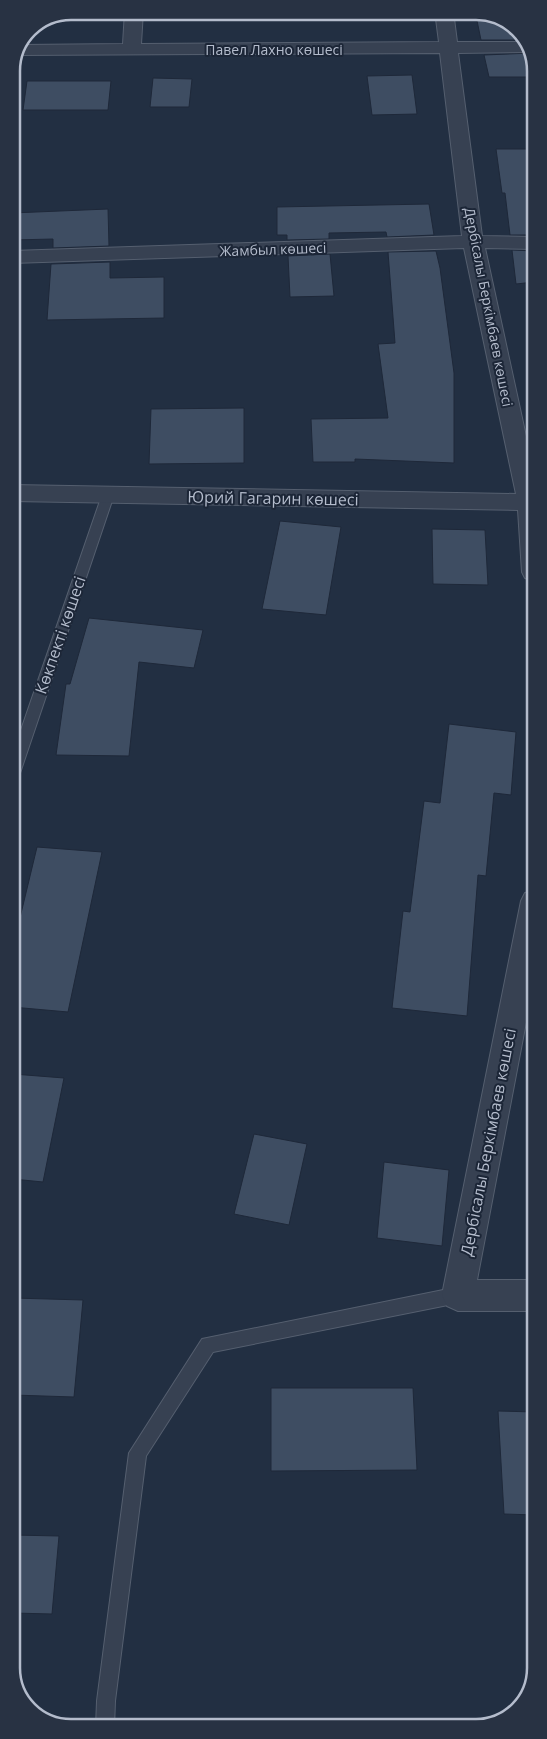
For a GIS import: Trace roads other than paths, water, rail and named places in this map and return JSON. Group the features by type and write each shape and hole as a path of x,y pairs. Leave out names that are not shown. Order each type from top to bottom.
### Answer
{"street":[{"path":"132,48 134,20"},
{"name":"Дербісалы Беркімбаев көшесі","path":"445,20 474,242 527,480"},
{"name":"Павел Лахно көшесі","path":"25,50 521,47"},
{"name":"Жамбыл көшесі","path":"20,257 474,242 527,243"},
{"name":"Юрий Гагарин көшесі","path":"20,493 527,502"},
{"name":"Дербісалы Беркімбаев көшесі","path":"458,1295 527,943"},
{"path":"458,1295 527,1296"}],"lane":[{"name":"Көкпекті көшесі","path":"20,753 108,495"},
{"path":"105,1719 138,1453 208,1345 458,1295"}]}
